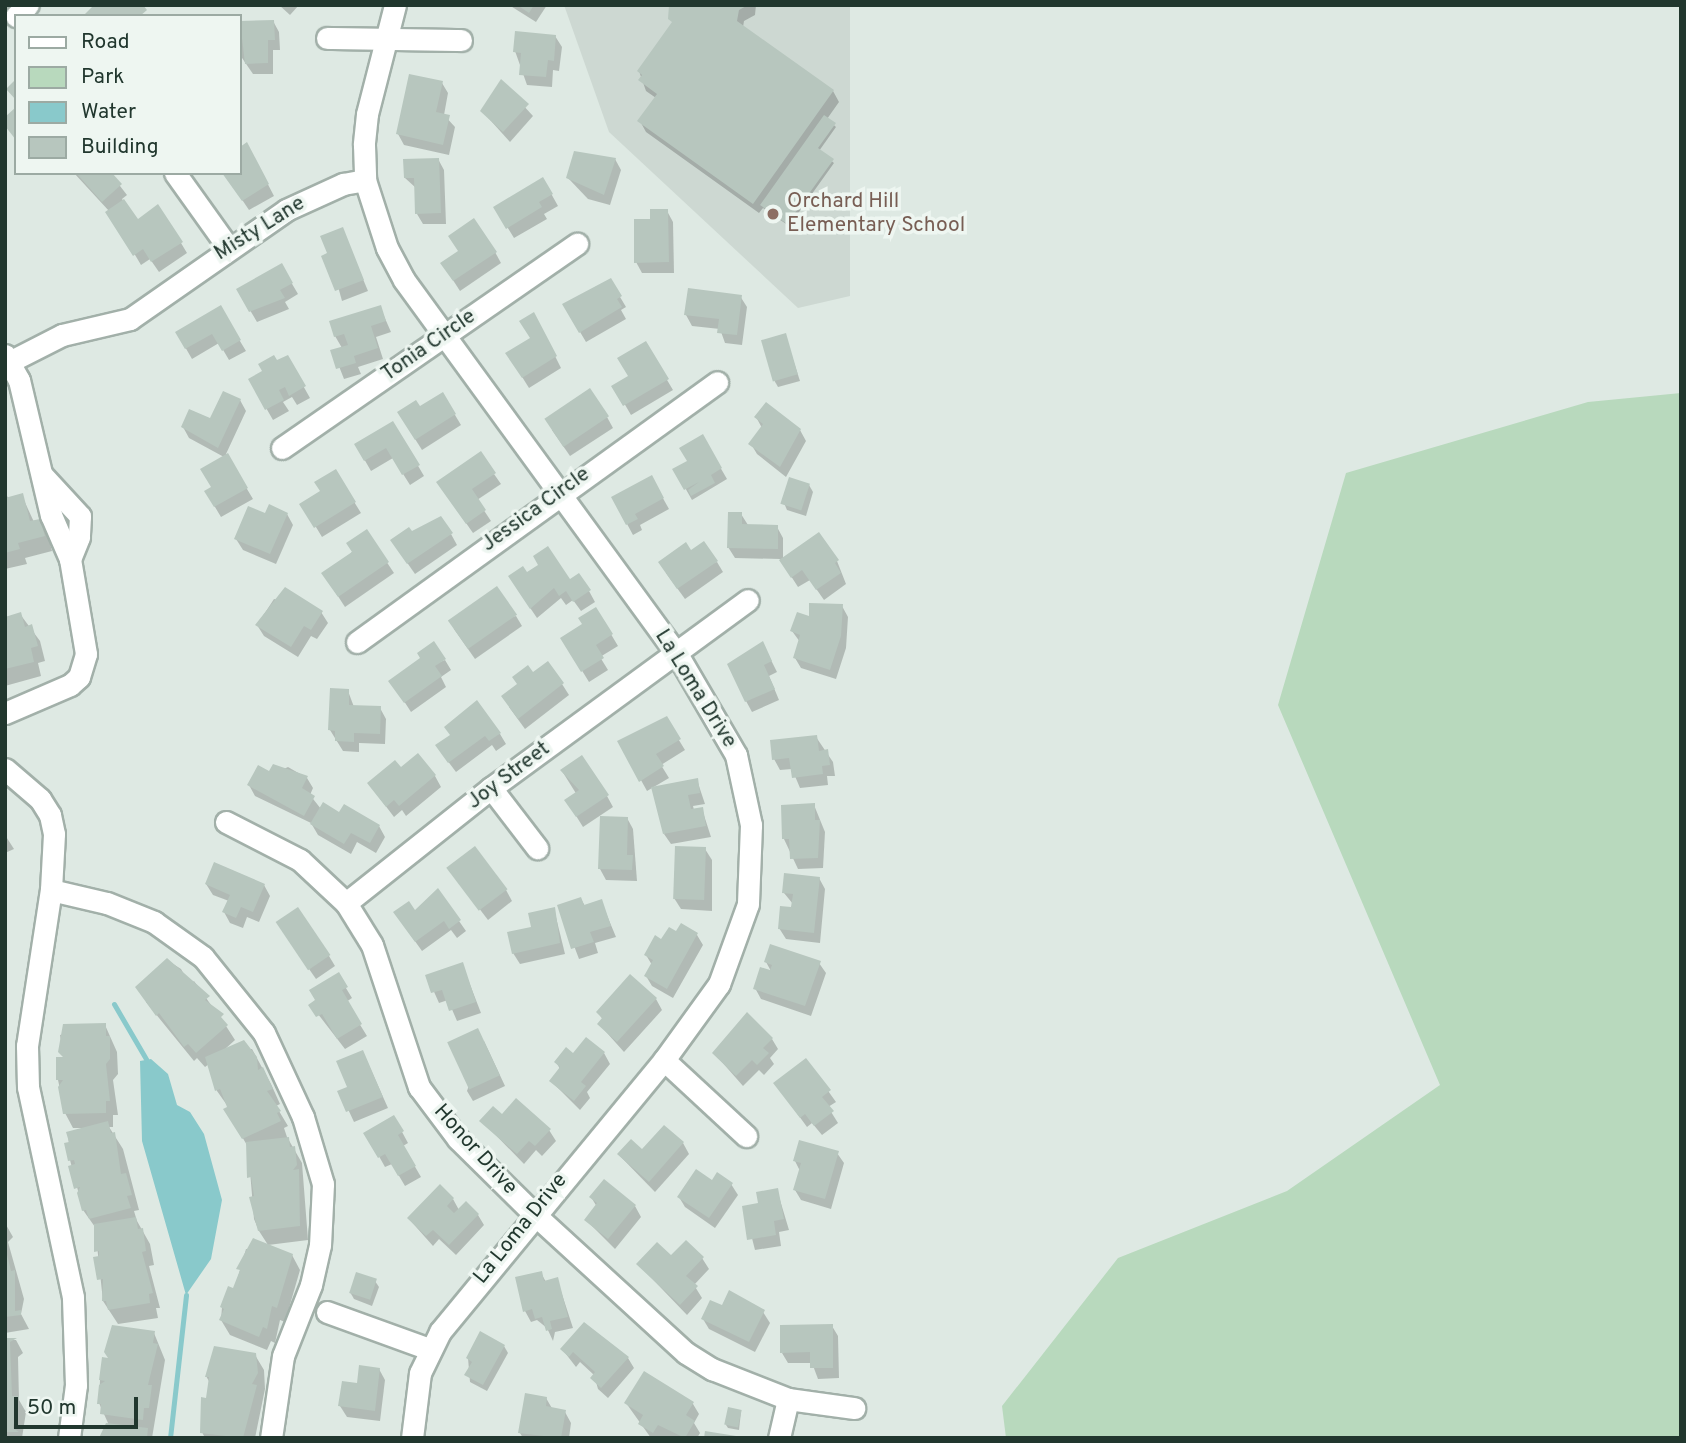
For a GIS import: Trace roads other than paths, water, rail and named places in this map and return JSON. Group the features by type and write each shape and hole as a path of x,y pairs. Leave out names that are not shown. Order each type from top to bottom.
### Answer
{"street":[{"name":"La Loma Drive","path":"395,5 367,114 365,180 387,248 404,280 677,654 736,755 749,802 751,854 748,904 731,956 698,1017 533,1213 429,1349 420,1373 412,1438"},
{"path":"327,38 461,40"},
{"path":"176,175 228,247"},
{"name":"Misty Lane","path":"8,358 62,335 130,319 228,247 286,209 343,184 365,180"},
{"name":"Tonia Circle","path":"282,448 577,244"},
{"path":"5,713 70,685 83,667 85,643 70,559 79,537 80,516 42,475 8,358"},
{"name":"Jessica Circle","path":"357,642 560,492 718,382"},
{"name":"Joy Street","path":"346,903 491,788 748,600"},
{"path":"5,769 40,799 50,815 54,835 51,890 27,1046 27,1087 73,1297 76,1385 69,1438"},
{"path":"491,788 537,848"},
{"name":"Honor Drive","path":"226,822 300,860 346,903 372,944 419,1087 458,1139 533,1213 686,1353 736,1381 788,1399 854,1408"},
{"path":"51,890 142,916 204,957 264,1032 303,1116 323,1184 320,1245 312,1285 283,1356 271,1438"},
{"path":"664,1060 746,1136"},
{"path":"327,1312 429,1349"},
{"path":"779,1438 788,1399"}],"water":[{"path":"151,1059 168,1074 177,1105 190,1112 204,1134 222,1200 211,1259 186,1295 142,1141 140,1061"}],"waterway":[{"path":"114,1004 146,1059"},
{"path":"170,1438 186,1295"}],"place":[{"name":"Orchard Hill Elementary School","path":"773,214"}]}
